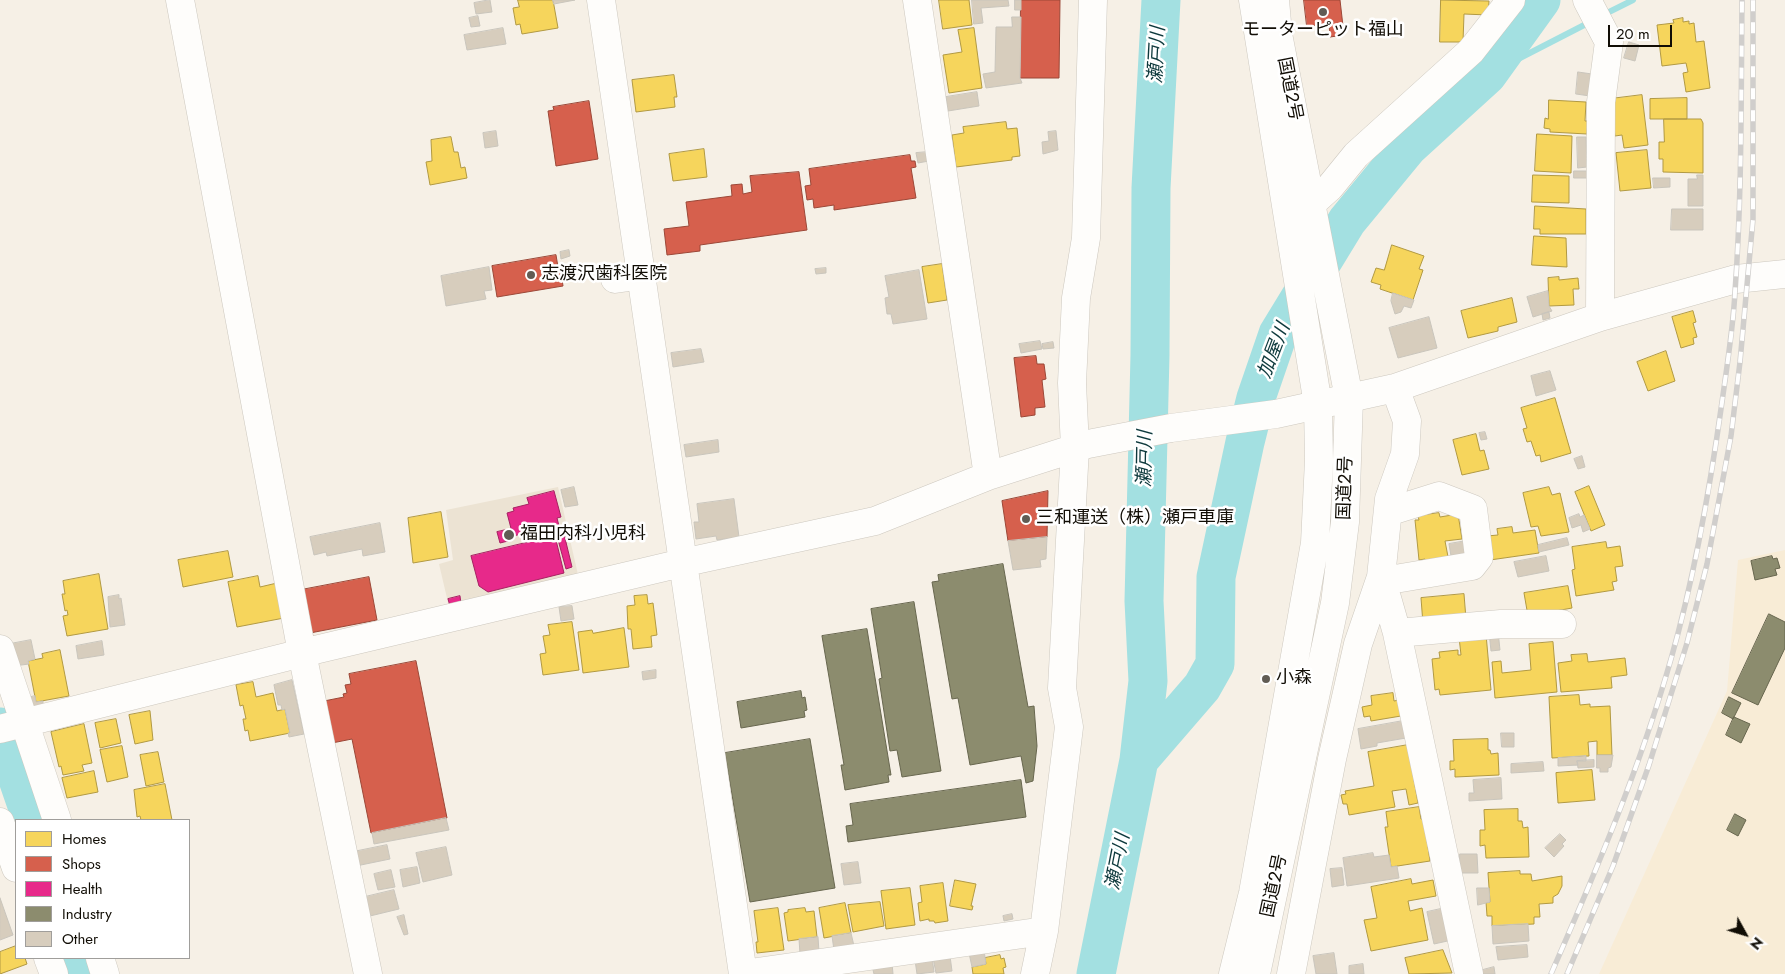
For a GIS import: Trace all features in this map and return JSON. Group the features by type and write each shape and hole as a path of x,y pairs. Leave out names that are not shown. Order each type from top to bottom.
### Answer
{"main road":[{"path":"180,0 302,653 368,974"},
{"path":"601,0 631,276 674,565 743,974 1044,931"},
{"path":"917,0 988,476"},
{"path":"1035,974 1044,931 1069,727 1062,688 1082,446 1072,383 1076,298 1086,238 1093,0"},
{"name":"国道2号","path":"1233,974 1253,893 1315,543 1319,460 1318,404 1252,0"},
{"name":"国道2号","path":"1256,974 1335,603 1345,522 1349,398 1328,299 1278,34 1275,0"},
{"path":"1313,216 1330,188 1356,155 1470,51 1511,0"},
{"path":"1587,0 1609,42 1601,102 1600,317"},
{"path":"15,726 302,653 674,565 875,522 988,476 1082,446 1171,428 1276,414 1395,388 1600,317 1736,279 1785,274"},
{"path":"1291,974 1332,759 1358,644 1381,577 1389,499 1405,454 1407,421 1395,388"},
{"path":"1381,577 1395,579 1472,566 1479,557 1473,508 1439,496 1388,512"},
{"path":"1381,577 1397,634 1469,974"},
{"path":"1397,634 1501,624 1562,624"},
{"path":"1328,637 1358,644"},
{"path":"0,649 15,726 57,819"},
{"path":"0,822 15,865"},
{"path":"48,959 54,974"},
{"path":"100,959 105,974"}],"shaded area":[{"name":"福田内科小児科","path":"558,487 579,579 450,611 439,564 453,560 446,510"},
{"path":"1785,550 1785,974 1599,974 1727,691 1738,560"}],"building: Homes":[{"path":"518,0 553,0 558,28 522,34 520,24 516,25 513,8 519,7"},
{"path":"939,0 969,0 972,25 943,29"},
{"path":"1441,0 1489,1 1488,15 1464,14 1463,42 1440,42"},
{"path":"1683,18 1683,22 1689,21 1689,24 1694,23 1696,42 1704,41 1710,88 1686,92 1683,73 1688,72 1686,63 1662,66 1657,25 1674,23 1673,20"},
{"path":"974,28 982,88 949,93 943,55 962,52 958,30"},
{"path":"674,75 677,97 674,97 675,107 636,112 632,80"},
{"path":"1642,95 1648,145 1624,148 1622,135 1615,136 1610,99"},
{"path":"1687,98 1687,119 1650,119 1650,99"},
{"path":"1549,100 1586,102 1585,121 1588,121 1587,134 1550,132 1550,129 1544,128 1545,118 1548,119"},
{"path":"1664,119 1701,119 1703,123 1703,173 1663,172 1663,159 1659,159 1659,142 1664,142"},
{"path":"1006,122 1007,129 1017,128 1020,156 1012,157 1012,160 956,167 952,135 964,133 963,127"},
{"path":"1537,134 1572,136 1571,173 1535,171"},
{"path":"451,137 454,152 458,152 461,168 465,167 467,178 430,185 426,162 432,161 431,140"},
{"path":"704,149 707,177 673,181 669,154"},
{"path":"1647,150 1651,188 1620,191 1616,153"},
{"path":"1533,175 1569,176 1569,203 1532,202"},
{"path":"1535,206 1586,209 1586,234 1540,234 1540,229 1534,229"},
{"path":"1534,236 1566,238 1567,267 1532,265"},
{"path":"1392,245 1424,256 1419,269 1423,270 1413,300 1380,289 1381,285 1371,282 1376,268 1384,270"},
{"path":"942,264 947,300 928,303 922,267"},
{"path":"1559,277 1559,280 1578,278 1579,289 1573,289 1574,305 1549,306 1548,278"},
{"path":"1512,298 1517,322 1498,327 1498,331 1468,338 1461,311"},
{"path":"1693,311 1696,322 1693,323 1697,337 1693,338 1694,344 1681,348 1672,317"},
{"path":"1666,351 1675,381 1648,391 1637,362"},
{"path":"1555,398 1571,453 1541,462 1540,455 1536,456 1531,441 1527,442 1523,429 1527,428 1521,408"},
{"path":"1476,434 1480,451 1484,450 1489,469 1462,475 1453,440"},
{"path":"1589,486 1605,525 1591,531 1575,492"},
{"path":"1549,487 1552,495 1560,493 1569,532 1541,536 1538,526 1531,527 1523,493"},
{"path":"441,512 448,557 413,563 408,518"},
{"path":"1439,513 1440,517 1458,514 1462,539 1445,541 1449,562 1426,566 1425,559 1419,560 1415,520 1419,520 1418,516"},
{"path":"1512,527 1513,533 1535,530 1539,553 1490,560 1487,536 1498,535 1497,529"},
{"path":"1606,542 1607,548 1620,546 1623,566 1615,567 1617,581 1612,582 1614,590 1576,596 1572,570 1575,569 1572,547"},
{"path":"228,551 233,577 183,587 178,560"},
{"path":"99,574 108,629 67,636 63,616 68,615 67,610 65,611 62,594 65,594 63,581"},
{"path":"258,576 260,587 277,583 284,618 237,627 228,582"},
{"path":"1568,586 1572,608 1528,616 1524,593"},
{"path":"1464,594 1466,619 1423,624 1421,598"},
{"path":"647,595 648,604 653,603 657,635 651,636 652,647 633,649 631,629 628,629 627,606 635,605 634,596"},
{"path":"572,622 579,670 543,675 540,654 546,653 543,636 550,635 548,625"},
{"path":"624,628 629,667 583,673 578,632 592,630 593,633"},
{"path":"1486,634 1491,690 1440,695 1439,689 1435,690 1432,659 1440,658 1439,652 1458,650 1458,655 1461,655 1459,637"},
{"path":"1553,642 1557,692 1495,698 1492,662 1501,661 1502,673 1531,670 1529,644"},
{"path":"60,650 69,696 36,702 28,661 43,658 42,654"},
{"path":"1587,654 1588,662 1625,658 1627,675 1611,677 1612,688 1561,692 1558,663 1572,661 1571,655"},
{"path":"253,682 256,697 273,693 277,711 285,709 290,733 250,741 248,730 245,731 243,719 246,719 243,705 240,706 236,685"},
{"path":"1393,693 1394,701 1399,700 1401,716 1371,721 1370,716 1364,717 1362,707 1372,705 1371,696"},
{"path":"1579,695 1580,705 1590,704 1590,707 1610,706 1612,755 1597,755 1597,741 1588,742 1589,756 1552,758 1549,697"},
{"path":"150,711 153,740 135,744 129,715"},
{"path":"116,719 121,743 100,748 95,723"},
{"path":"84,724 92,763 82,765 84,771 63,775 61,766 59,767 51,732"},
{"path":"1488,739 1488,750 1490,750 1491,754 1498,753 1499,775 1455,777 1455,769 1450,770 1450,761 1454,761 1453,740"},
{"path":"1408,745 1418,803 1409,805 1406,789 1392,791 1395,807 1349,815 1347,804 1343,804 1341,795 1346,794 1345,791 1374,786 1368,752"},
{"path":"122,746 128,777 107,782 100,750"},
{"path":"158,752 164,782 146,786 140,755"},
{"path":"1592,770 1595,800 1558,803 1556,773"},
{"path":"94,771 98,792 67,798 62,778"},
{"path":"165,784 172,819 141,819 140,816 137,817 134,790"},
{"path":"1419,807 1421,819 1424,819 1430,861 1391,867 1385,827 1388,827 1386,812"},
{"path":"1518,809 1518,821 1522,821 1523,828 1528,827 1529,857 1486,858 1485,845 1480,846 1480,830 1485,830 1484,810"},
{"path":"1520,871 1520,874 1531,874 1532,881 1562,876 1562,886 1558,894 1553,897 1553,903 1539,904 1540,917 1534,917 1534,924 1492,926 1492,916 1487,916 1486,902 1490,902 1488,873"},
{"path":"1411,879 1412,884 1433,880 1436,896 1408,901 1410,911 1422,908 1428,940 1371,951 1364,920 1377,918 1371,887"},
{"path":"955,880 976,884 971,906 973,906 972,910 950,906"},
{"path":"943,883 948,921 935,923 934,921 929,921 929,919 920,921 918,903 922,902 920,886"},
{"path":"910,888 915,925 886,929 881,891"},
{"path":"880,902 884,926 853,932 848,905"},
{"path":"845,903 851,933 824,938 819,908"},
{"path":"778,908 784,950 757,953 756,942 758,942 754,911"},
{"path":"805,908 806,912 814,911 817,937 788,941 784,913 788,912 788,910"},
{"path":"15,946 15,959 25,959 27,964 0,974 0,952"},
{"path":"1443,950 1452,973 1409,974 1405,958"},
{"path":"1000,955 1001,959 1004,958 1006,967 1003,968 1004,974 973,974 972,967 986,964 985,958"}],"building: Shops":[{"path":"1021,0 1060,0 1059,78 1020,78"},
{"name":"モーターピット福山","path":"1304,0 1340,0 1344,35 1330,37 1329,24 1307,26"},
{"path":"589,101 598,159 556,166 548,111 554,110 553,107"},
{"path":"910,155 911,161 915,161 916,167 911,168 916,198 834,210 834,205 814,208 813,199 807,200 805,186 811,185 809,169"},
{"path":"799,172 807,230 700,245 700,251 667,255 664,229 689,226 686,202 732,196 731,185 742,184 743,194 752,192 750,176"},
{"name":"志渡沢歯科医院","path":"556,255 559,273 568,271 569,278 562,279 563,286 497,297 492,266"},
{"path":"1036,356 1037,364 1044,364 1046,379 1042,380 1045,407 1035,408 1035,415 1021,417 1014,358"},
{"name":"三和運送（株）瀬戸車庫","path":"1048,491 1047,537 1008,541 1002,501"},
{"path":"369,577 377,620 310,633 301,590"},
{"path":"416,661 447,818 371,833 352,739 332,743 324,701 344,697 343,694 347,693 345,685 351,684 349,674"}],"building: Health":[{"path":"554,491 561,517 557,518 559,526 550,528 552,537 533,541 530,532 513,536 507,513 514,511 513,508 529,504 527,498"},
{"path":"506,530 507,535 511,534 512,540 500,543 497,532"},
{"path":"564,534 572,567 566,569 557,536"},
{"path":"555,536 564,573 488,592 479,586 471,556"},
{"path":"460,596 461,604 450,606 448,599"}],"building: Industry":[{"path":"1772,556 1773,559 1777,558 1780,568 1775,569 1777,575 1755,580 1751,561"},
{"path":"1003,564 1028,707 1034,706 1037,746 1033,781 1026,783 1021,756 970,765 958,698 952,699 932,582 939,581 938,575"},
{"path":"914,602 941,771 902,777 897,750 890,751 879,679 882,678 871,609"},
{"path":"1769,614 1785,622 1785,648 1758,705 1732,693"},
{"path":"867,629 891,775 888,775 889,782 845,790 841,765 844,765 822,636"},
{"path":"801,691 802,698 805,697 807,710 804,711 805,717 741,728 737,702"},
{"path":"1729,697 1741,703 1733,719 1722,713"},
{"path":"1734,717 1750,724 1741,743 1726,735"},
{"path":"810,739 835,888 750,902 725,753"},
{"path":"1021,780 1026,817 848,842 846,826 853,825 850,804"},
{"path":"1735,814 1746,820 1738,836 1727,830"}],"building: Other":[{"path":"490,0 492,12 476,14 474,3"},
{"path":"553,0 575,0 554,4"},
{"path":"972,0 1008,0 1009,6 981,8 983,23 974,24"},
{"path":"1015,0 1021,0 1021,10 1015,10"},
{"path":"478,16 480,26 471,27 469,18"},
{"path":"1012,17 1021,17 1020,78 1022,83 986,88 983,74 995,72 996,27 1012,27"},
{"path":"503,28 506,44 467,50 464,35"},
{"path":"1629,42 1639,45 1635,61 1624,58"},
{"path":"1578,72 1592,74 1590,96 1576,94"},
{"path":"977,92 979,106 948,111 946,97"},
{"path":"496,131 498,146 485,148 483,133"},
{"path":"1056,131 1058,150 1043,154 1042,142 1049,141 1048,132"},
{"path":"1577,137 1586,137 1587,167 1578,168"},
{"path":"928,152 929,161 918,163 916,153"},
{"path":"1574,171 1587,171 1587,178 1574,178"},
{"path":"1697,175 1703,175 1703,206 1688,206 1688,179 1697,179"},
{"path":"1653,178 1670,178 1670,187 1654,188"},
{"path":"1672,209 1703,209 1703,230 1671,230"},
{"path":"569,250 570,256 561,259 560,252"},
{"path":"489,267 492,290 484,291 486,299 446,306 441,276"},
{"path":"826,268 826,273 816,274 815,269"},
{"path":"919,270 927,319 893,324 891,314 887,314 885,298 889,297 885,276"},
{"path":"1548,291 1549,306 1552,311 1533,317 1527,297"},
{"path":"1393,293 1414,300 1411,308 1404,306 1401,312 1395,314 1391,301"},
{"path":"1549,312 1550,318 1543,320 1542,314"},
{"path":"1429,317 1437,348 1398,358 1389,328"},
{"path":"1040,341 1042,349 1021,353 1019,344"},
{"path":"1053,342 1054,348 1043,349 1042,344"},
{"path":"701,349 704,362 673,367 671,353"},
{"path":"1550,371 1556,390 1536,396 1531,376"},
{"path":"1485,432 1487,439 1481,440 1479,433"},
{"path":"718,440 719,452 686,457 684,445"},
{"path":"1582,456 1585,467 1578,469 1574,459"},
{"path":"574,487 578,505 565,507 561,490"},
{"path":"734,499 739,537 717,540 716,536 696,539 694,522 699,522 697,504"},
{"path":"1579,514 1580,517 1584,515 1590,529 1583,532 1581,525 1572,528 1569,518"},
{"path":"380,523 385,552 363,556 362,549 327,556 326,552 314,555 310,537"},
{"path":"1047,537 1046,559 1040,560 1041,567 1013,570 1008,541"},
{"path":"1567,538 1569,545 1539,552 1538,545"},
{"path":"1466,541 1469,559 1452,562 1449,544"},
{"path":"1546,556 1549,571 1518,577 1514,562"},
{"path":"119,595 125,625 110,627 108,597"},
{"path":"572,606 574,619 561,621 559,607"},
{"path":"1498,631 1500,650 1491,651 1489,632"},
{"path":"31,640 35,659 28,661 29,664 14,666 10,644"},
{"path":"102,641 104,655 78,659 76,646"},
{"path":"656,670 656,678 643,680 642,672"},
{"path":"292,680 304,734 289,737 288,733 290,733 285,709 282,710 281,705 278,705 274,685"},
{"path":"35,696 36,702 43,701 43,705 29,708 27,698"},
{"path":"1403,721 1406,738 1377,743 1377,746 1361,749 1358,729"},
{"path":"1501,733 1514,733 1514,747 1502,747"},
{"path":"1597,755 1613,755 1608,772 1600,772 1600,768 1597,768"},
{"path":"1586,756 1586,761 1577,761 1578,765 1558,766 1558,758"},
{"path":"1594,760 1594,767 1578,768 1577,761"},
{"path":"1543,762 1544,771 1511,773 1511,764"},
{"path":"1501,778 1502,799 1469,801 1469,793 1474,793 1473,780"},
{"path":"446,818 449,830 374,844 372,833"},
{"path":"1560,834 1566,840 1562,844 1564,846 1554,857 1545,848"},
{"path":"387,845 390,859 356,866 353,852"},
{"path":"446,847 452,875 423,882 416,853"},
{"path":"1373,853 1374,857 1389,855 1391,867 1397,866 1399,878 1347,886 1343,858"},
{"path":"1460,854 1477,854 1478,873 1460,873"},
{"path":"858,862 861,883 844,885 841,864"},
{"path":"417,867 420,883 403,887 400,870"},
{"path":"1342,868 1344,885 1332,887 1330,869"},
{"path":"391,870 395,887 378,890 374,874"},
{"path":"1477,888 1489,888 1490,902 1478,905"},
{"path":"394,890 399,909 370,916 365,897"},
{"path":"0,898 13,935 0,940"},
{"path":"1445,908 1452,940 1434,944 1427,912"},
{"path":"1012,914 1013,919 1004,921 1003,916"},
{"path":"404,915 408,934 404,935 397,917"},
{"path":"1528,924 1529,941 1493,944 1492,926"},
{"path":"851,933 854,946 834,950 832,936"},
{"path":"818,937 819,952 800,954 799,939"},
{"path":"1527,945 1528,957 1498,960 1496,947"},
{"path":"984,950 986,964 972,967 969,953"},
{"path":"1334,953 1337,974 1316,974 1313,956"},
{"path":"950,956 952,971 936,973 933,958"},
{"path":"932,957 934,972 917,974 915,960"},
{"path":"892,963 893,974 874,974 872,966"},
{"path":"1363,964 1364,974 1349,974 1349,966"},
{"path":"1494,967 1495,974 1480,974 1479,971"}],"waterway":[{"name":"瀬戸川","path":"1096,974 1139,760 1148,681 1144,601 1150,355 1151,188 1161,0"},
{"name":"加屋川","path":"1139,760 1202,687 1215,664 1216,577 1256,398 1278,334 1347,221 1408,147 1487,75 1541,0"},
{"path":"1603,15 1633,0"},
{"path":"1487,75 1592,21"},
{"path":"0,727 32,819"},
{"path":"76,959 81,974"}],"railway":[{"path":"1551,974 1601,858 1646,740 1680,627 1701,531 1730,347 1734,306 1740,183 1742,0"},
{"path":"1567,974 1613,866 1649,765 1687,643 1707,564 1731,436 1753,219 1753,0"}],"place":[{"name":"モーターピット福山","path":"1323,12"},
{"name":"志渡沢歯科医院","path":"531,275"},
{"name":"三和運送（株）瀬戸車庫","path":"1026,519"},
{"name":"福田内科小児科","path":"509,535"},
{"name":"小森","path":"1266,679"}]}
